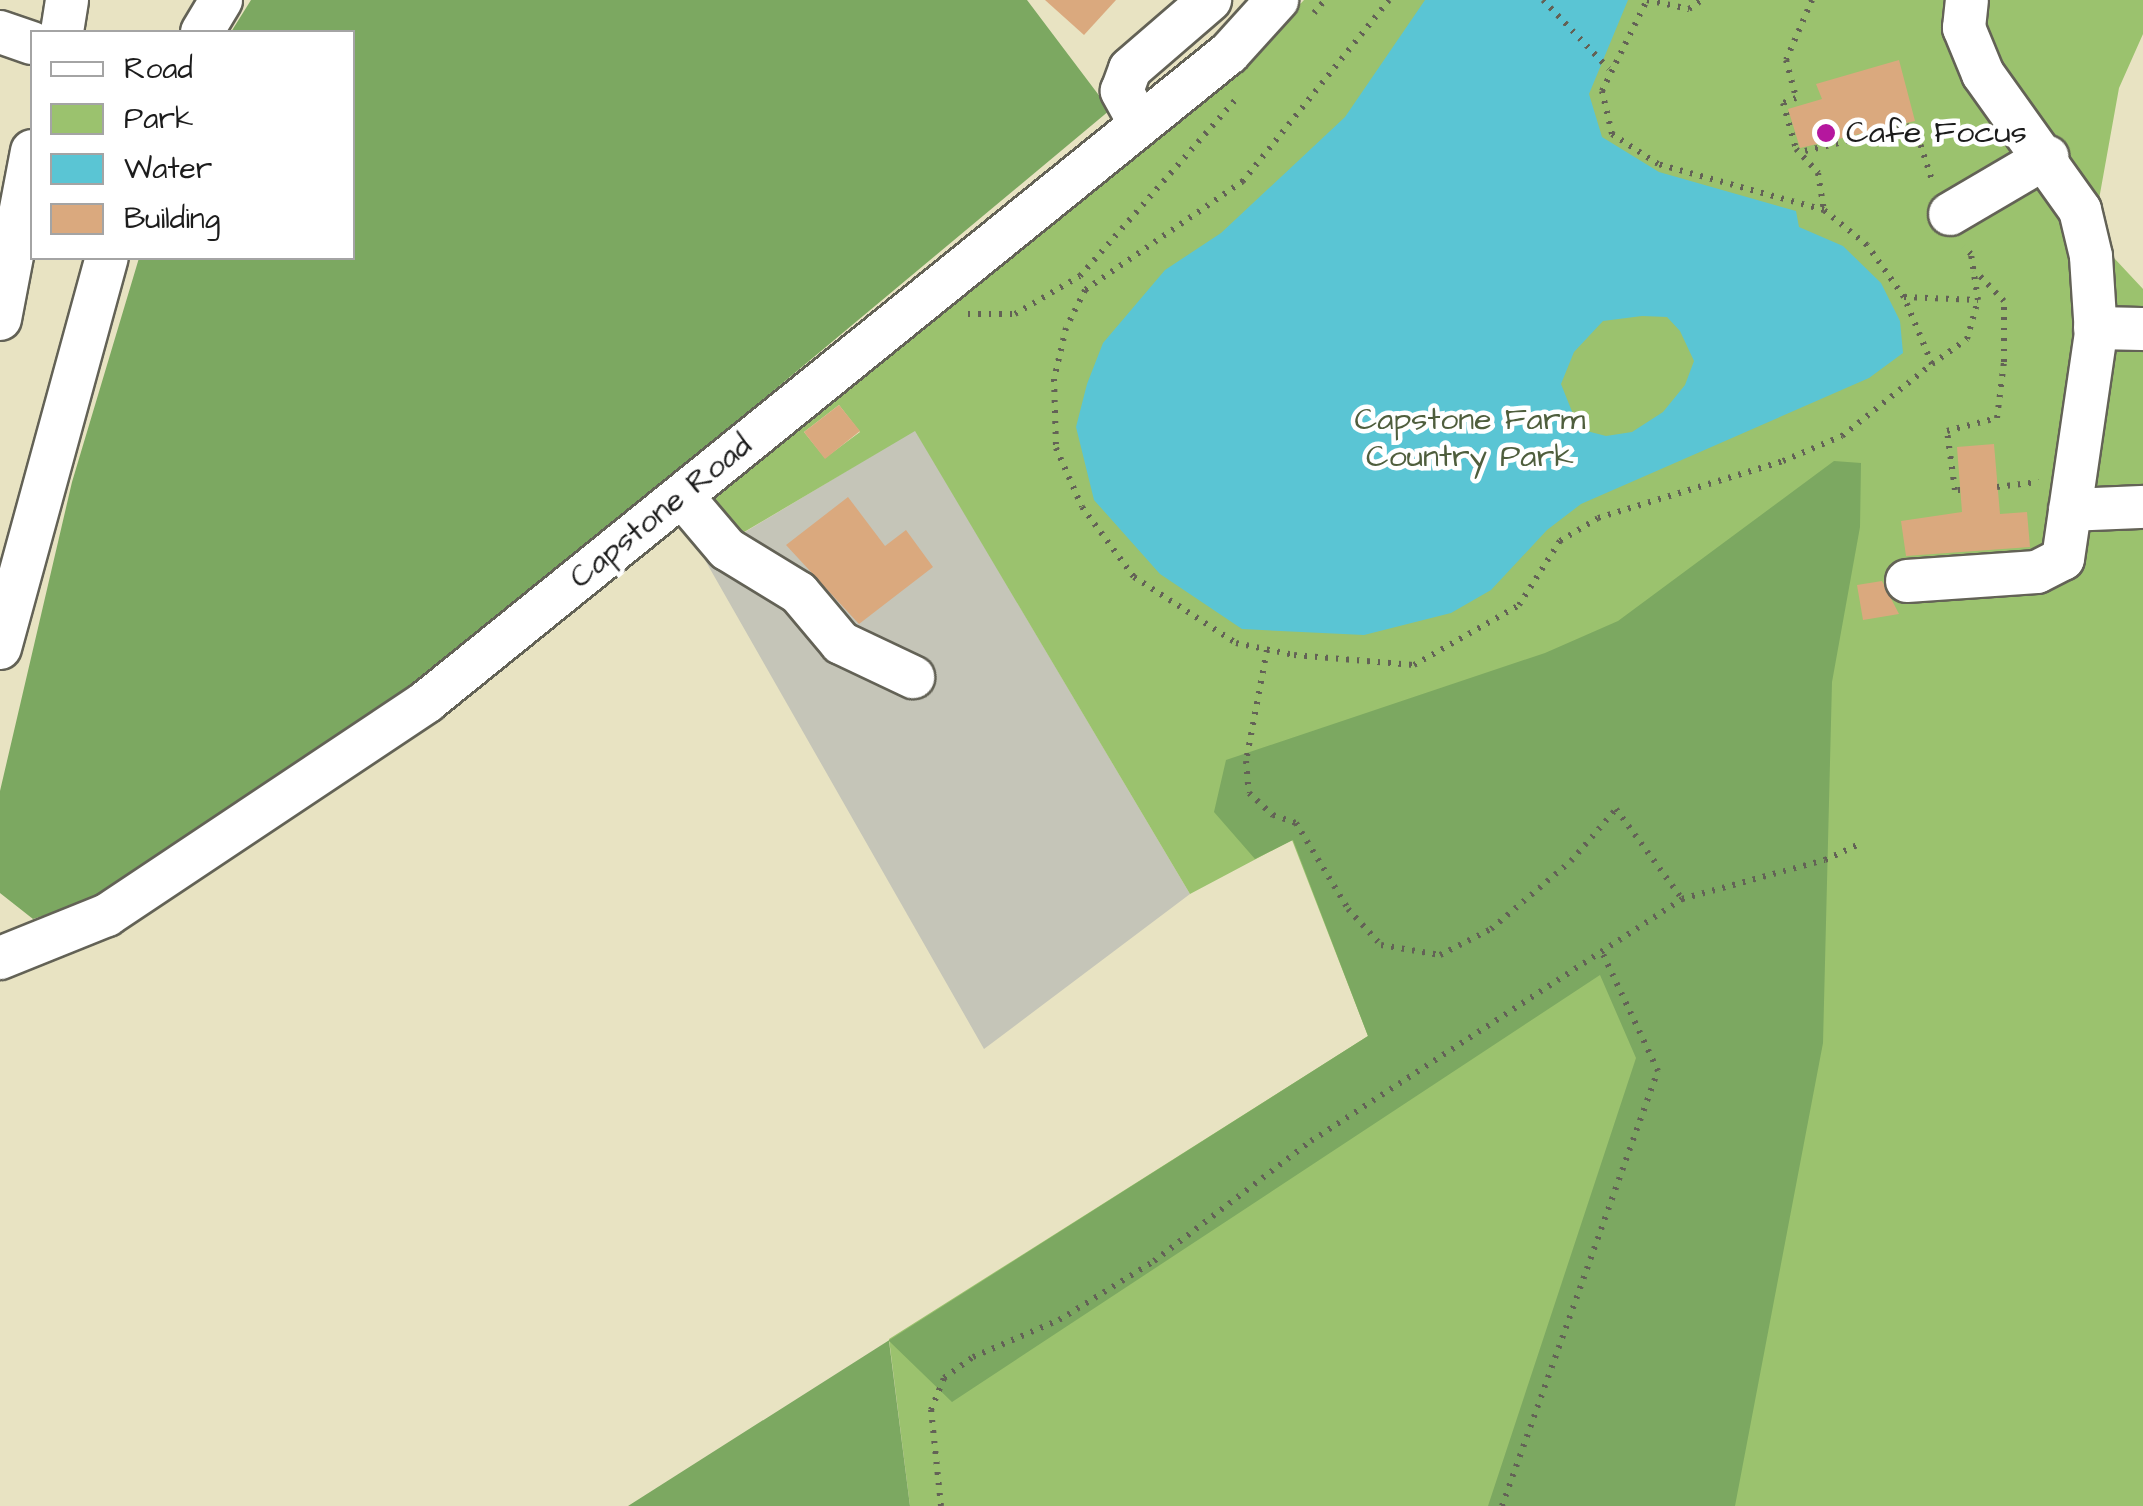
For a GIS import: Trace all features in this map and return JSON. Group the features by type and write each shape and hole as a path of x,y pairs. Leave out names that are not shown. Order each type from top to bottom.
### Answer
{"street":[{"path":"62,30 66,0"},
{"path":"203,30 221,0"},
{"path":"1140,124 1122,91 1130,69 1210,0"},
{"path":"1907,582 2037,572 2063,558 2095,328 2092,256 2080,210 2047,157 1983,74 1964,28 1967,0"},
{"name":"Capstone Road","path":"0,958 107,915 426,702 682,496 920,296 1229,53 1289,13"},
{"path":"0,32 30,42"},
{"path":"1950,214 2047,157"},
{"path":"0,319 30,162"},
{"path":"0,648 106,260"},
{"path":"2095,328 2143,328"},
{"path":"682,496 727,549 799,593 841,643 913,677"},
{"path":"2070,510 2143,507"}],"path":[{"path":"1289,13 1325,0"},
{"path":"1389,0 1243,181 1084,290 1054,379 1056,448 1082,508 1134,577 1236,643 1266,650 1414,665 1519,605 1560,541 1598,518 1783,461 1842,436 1967,340 1978,300"},
{"path":"1543,0 1610,69"},
{"path":"1702,0 1689,9 1647,0 1602,92 1612,134 1658,164 1824,210 1868,245 1895,284 1932,364"},
{"path":"1812,0 1786,60 1796,98 1783,104 1796,149 1818,172 1824,210"},
{"path":"920,296 965,314 1015,314 1080,276 1242,92"},
{"path":"1960,490 1947,431 1998,418 2004,362 2004,301 1974,270"},
{"path":"1266,650 1246,761 1249,793 1274,815 1296,824 1348,909 1381,945 1440,955 1490,930 1571,861 1616,809 1682,899"},
{"path":"940,1506 931,1410 944,1378 973,1357 1059,1320 1154,1261 1311,1140 1600,948 1682,899 1859,844"},
{"path":"1502,1506 1658,1072 1600,948"}],"shaded area":[{"path":"915,430 1190,894 984,1049 677,511 735,538"}],"green space":[{"path":"251,0 1027,0 1110,110 484,632 126,890 33,919 0,893 0,791 72,482 138,260 355,260 355,30 232,30"},
{"name":"Capstone Farm Country Park","path":"1304,0 2143,0 2143,34 2119,88 2096,216 2100,243 2143,289 2143,1506 910,1506 889,1339 1368,1036 1292,840 1190,894 915,431 734,538 696,494 1242,66","holes":["839,405 860,432 825,458 804,432"]},
{"path":"1834,461 1861,463 1860,527 1832,682 1823,1043 1735,1506 1488,1506 1636,1058 1600,975 952,1402 889,1341 910,1506 628,1506 1368,1036 1293,840 1255,859 1214,812 1226,760 1545,653 1618,621"}],"water":[{"path":"1425,0 1628,0 1589,94 1602,137 1659,172 1796,211 1799,227 1843,246 1881,283 1900,321 1903,353 1869,378 1581,504 1547,530 1491,590 1451,613 1364,635 1242,629 1160,574 1094,500 1076,427 1103,343 1165,270 1221,233 1345,117","holes":["1667,317 1680,331 1694,361 1685,385 1663,412 1632,432 1606,436 1579,429 1561,384 1574,352 1603,321"]}],"building":[{"path":"1045,0 1116,0 1084,35"},
{"path":"1899,60 1915,121 1800,148 1788,109 1822,99 1816,84"},
{"path":"839,405 860,431 825,459 804,432"},
{"path":"1994,444 2000,514 2027,512 2030,547 1906,556 1901,521 1962,512 1957,447"},
{"path":"848,497 885,546 906,530 933,567 859,624 786,545"},
{"path":"1882,581 1899,614 1863,620 1857,585"}],"place":[{"name":"Cafe Focus","path":"1826,133"}]}
